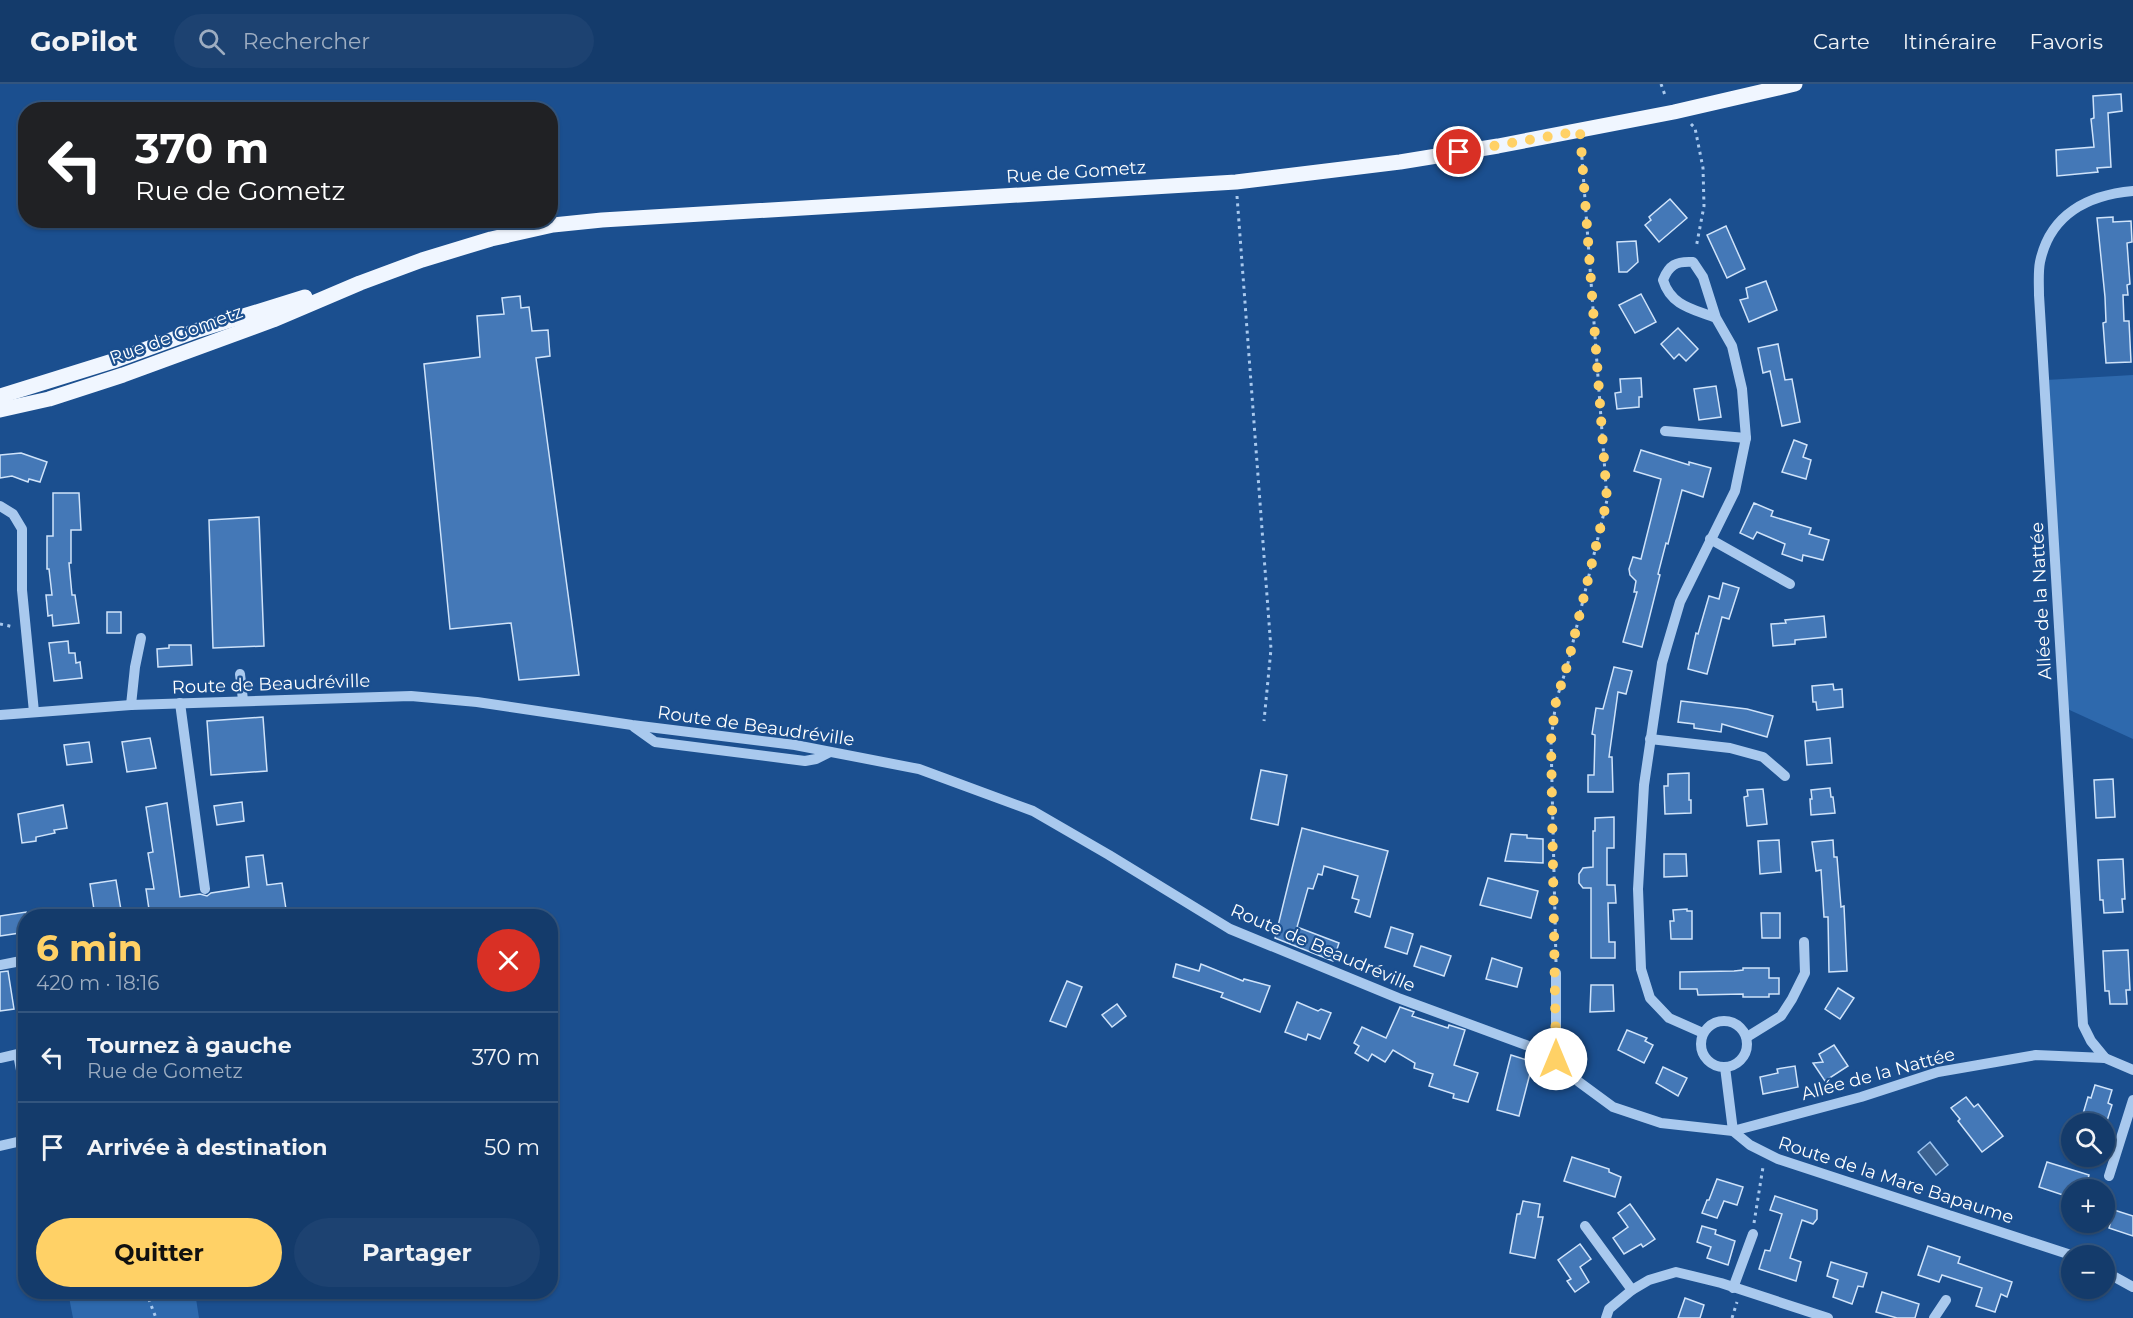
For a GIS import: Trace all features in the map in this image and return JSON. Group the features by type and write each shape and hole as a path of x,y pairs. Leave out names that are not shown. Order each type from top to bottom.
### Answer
{"main road":[{"name":"Rue de Gometz","path":"558,225 614,219 1236,182 1400,162 1580,131 1795,84"},
{"name":"Rue de Gometz","path":"0,410 49,399 123,375 273,320 360,283 423,260 491,239 540,228"},
{"name":"Rue de Gometz","path":"0,396 116,360 198,330 360,283"}],"street":[{"name":"Allée de la Nattée","path":"2105,1058 2091,1041 2083,1025 2080,1000 2039,295 2040,263 2048,237 2066,215 2085,201 2112,193 2133,191"},
{"path":"1703,1034 1669,1018 1650,998 1641,969 1638,890 1644,785 1662,663 1680,603 1735,491 1746,438 1742,389 1732,346 1716,318 1703,277 1693,262 1680,261 1668,268 1662,280 1666,292 1677,303 1716,318"},
{"path":"1665,431 1746,438"},
{"path":"0,506 13,514 22,529 22,590 34,712"},
{"path":"1710,539 1790,584"},
{"path":"131,705 141,638"},
{"path":"240,674 243,700"},
{"name":"Route de Beaudréville","path":"0,715 131,705 411,696 477,702 632,726 795,745 919,770 1033,811 1230,929 1398,998 1526,1045 1556,1059 1579,1082"},
{"path":"180,703 205,889"},
{"path":"1650,739 1730,748 1763,757 1785,776"},
{"path":"1747,1036 1781,1016 1792,999 1805,973 1804,942"},
{"path":"0,965 18,962"},
{"path":"1556,973 1556,1059"},
{"path":"1730,1021 1737,1024 1747,1036 1747,1051 1744,1057 1732,1066 1725,1067 1710,1063 1705,1057 1701,1041 1703,1034 1714,1022 1730,1021"},
{"path":"0,1058 18,1054"},
{"name":"Allée de la Nattée","path":"1733,1131 1938,1072 2036,1055 2105,1058 2133,1070"},
{"path":"1725,1067 1733,1131"},
{"name":"Route de la Mare Bapaume","path":"1579,1082 1602,1100 1629,1113 1661,1123 1733,1131 1750,1145 1778,1159 2061,1252"},
{"path":"2109,1176 2133,1100"},
{"path":"0,1146 18,1142"},
{"path":"1586,1226 1632,1290"},
{"path":"1733,1288 1752,1234"},
{"path":"1606,1318 1609,1309 1632,1290 1649,1280 1676,1272 1828,1318"},
{"path":"2115,1277 2133,1287"},
{"path":"1934,1318 1946,1300"}],"path":[{"path":"1674,112 1695,128 1703,168 1704,206 1693,262"},
{"path":"1556,973 1551,740 1556,701 1568,663 1607,500 1580,131"},
{"path":"1236,182 1271,650 1264,721"},
{"path":"1752,1234 1764,1164 1772,1165 1778,1159"},
{"path":"149,1299 156,1318"}],"shaded area":[{"path":"2133,375 2133,739 2063,707 2046,380"},
{"path":"1930,1142 1948,1165 1936,1175 1918,1152"},
{"path":"69,1299 196,1299 199,1318 73,1318"}],"building":[{"path":"2121,94 2122,111 2108,113 2111,167 2097,168 2098,172 2057,176 2056,150 2094,147 2091,119 2094,118 2093,96"},
{"path":"1670,199 1687,218 1659,242 1645,225 1651,220 1649,217"},
{"path":"2113,217 2113,222 2131,221 2132,242 2127,243 2130,284 2127,285 2128,295 2123,295 2124,321 2129,321 2131,362 2106,363 2103,323 2106,322 2105,297 2097,218"},
{"path":"1726,226 1745,269 1727,278 1707,235"},
{"path":"1636,241 1638,262 1627,272 1619,272 1617,242"},
{"path":"1766,281 1777,310 1749,322 1740,300 1748,298 1746,288"},
{"path":"1641,294 1656,322 1635,333 1619,305"},
{"path":"520,296 521,308 529,307 532,331 548,330 550,356 536,358 579,675 519,680 511,623 450,629 424,364 480,357 477,316 504,314 502,298"},
{"path":"1678,328 1698,349 1686,361 1679,354 1674,359 1661,344"},
{"path":"1778,344 1785,380 1792,379 1800,422 1782,426 1770,371 1763,373 1758,348"},
{"path":"1641,378 1642,397 1639,397 1639,407 1617,409 1615,393 1621,392 1620,379"},
{"path":"1716,386 1721,417 1699,420 1694,389"},
{"path":"1794,440 1807,445 1803,457 1811,460 1806,479 1782,472"},
{"path":"1641,450 1689,465 1689,462 1711,468 1703,497 1682,490 1658,574 1660,575 1642,647 1623,642 1637,592 1634,592 1636,581 1630,575 1629,569 1633,557 1641,559 1661,479 1634,471"},
{"path":"21,453 47,462 40,482 29,479 28,482 12,476 0,478 0,455"},
{"path":"53,493 79,493 81,530 71,530 71,563 69,563 72,595 75,595 79,623 53,626 52,615 48,616 46,595 52,595 49,569 47,569 47,536 53,536"},
{"path":"1754,503 1773,511 1771,516 1811,528 1809,534 1829,540 1823,560 1803,555 1802,561 1782,554 1785,544 1757,532 1753,539 1740,533"},
{"path":"259,517 264,646 213,648 209,520"},
{"path":"1723,583 1739,588 1729,619 1722,617 1707,674 1688,669 1696,633 1698,634 1709,596 1719,599"},
{"path":"107,612 121,612 121,633 107,633"},
{"path":"1824,616 1826,637 1795,640 1795,644 1773,646 1771,624 1786,623 1785,620"},
{"path":"68,641 69,653 75,653 76,663 80,662 82,678 54,681 49,643"},
{"path":"169,645 191,645 192,665 158,667 157,649 169,648"},
{"path":"1614,667 1632,671 1626,694 1618,692 1609,757 1612,757 1613,792 1588,792 1588,775 1594,775 1595,735 1592,734 1596,708 1603,709"},
{"path":"1833,684 1834,690 1842,689 1843,707 1817,710 1816,702 1813,702 1812,686"},
{"path":"1681,701 1747,709 1773,716 1767,737 1722,724 1721,732 1694,728 1694,724 1678,722"},
{"path":"263,717 267,771 211,775 207,721"},
{"path":"150,738 156,768 127,772 122,742"},
{"path":"1830,738 1832,763 1807,765 1805,741"},
{"path":"89,742 92,762 67,765 64,745"},
{"path":"1261,770 1287,775 1278,825 1251,819"},
{"path":"1689,773 1691,813 1665,814 1664,786 1668,786 1668,774"},
{"path":"2113,779 2115,817 2096,818 2094,780"},
{"path":"1830,788 1835,813 1811,815 1811,790"},
{"path":"1763,789 1767,824 1747,826 1744,797 1748,796 1747,790"},
{"path":"242,802 244,821 217,825 214,806"},
{"path":"167,803 180,897 200,894 207,896 211,893 249,887 246,857 263,855 267,885 282,883 286,909 149,909 146,889 154,889 148,853 153,852 146,807"},
{"path":"63,805 67,828 36,837 36,841 22,843 18,814"},
{"path":"1614,817 1614,848 1607,848 1607,885 1615,885 1616,903 1608,903 1609,942 1615,942 1615,958 1591,958 1591,888 1583,888 1579,883 1579,874 1583,868 1593,867 1595,818"},
{"path":"1302,828 1388,851 1370,917 1355,912 1359,900 1352,898 1358,876 1324,866 1322,875 1318,874 1313,889 1308,888 1297,927 1339,943 1333,961 1275,938"},
{"path":"1511,834 1543,839 1543,863 1505,861"},
{"path":"1779,840 1781,872 1760,874 1758,841"},
{"path":"1833,840 1834,857 1837,857 1841,907 1844,906 1847,971 1829,972 1828,917 1824,917 1821,870 1816,871 1812,842"},
{"path":"1664,854 1686,854 1687,876 1664,877"},
{"path":"2123,859 2125,899 2122,899 2123,912 2104,913 2103,900 2100,900 2098,860"},
{"path":"1488,878 1538,891 1531,918 1480,905"},
{"path":"116,880 121,909 94,909 90,884"},
{"path":"1687,909 1687,911 1692,911 1692,939 1671,939 1670,921 1674,921 1673,910"},
{"path":"18,913 18,933 0,936 0,916"},
{"path":"1761,913 1780,913 1780,938 1762,938"},
{"path":"1391,927 1413,934 1407,954 1385,947"},
{"path":"1421,946 1451,956 1444,976 1414,966"},
{"path":"2128,950 2130,990 2126,990 2127,1004 2110,1004 2109,991 2105,991 2103,951"},
{"path":"1492,958 1522,968 1517,987 1486,979"},
{"path":"1176,964 1199,971 1201,964 1243,981 1244,979 1270,986 1260,1012 1221,997 1223,993 1173,977"},
{"path":"1743,968 1769,968 1769,978 1779,978 1779,994 1769,994 1769,997 1743,997 1743,994 1698,995 1697,989 1680,989 1680,972 1734,971 1743,970"},
{"path":"8,971 14,1009 0,1011 0,972"},
{"path":"1067,981 1082,987 1066,1027 1050,1021"},
{"path":"1591,985 1613,985 1614,1011 1590,1012"},
{"path":"1838,988 1854,998 1840,1019 1825,1009"},
{"path":"1297,1002 1318,1011 1321,1009 1331,1013 1320,1039 1308,1034 1306,1040 1285,1032"},
{"path":"1117,1004 1126,1016 1112,1027 1102,1015"},
{"path":"1400,1007 1414,1012 1412,1016 1448,1028 1449,1025 1465,1030 1454,1065 1478,1073 1468,1102 1453,1098 1454,1094 1429,1086 1433,1074 1414,1068 1415,1063 1393,1050 1385,1062 1372,1054 1368,1061 1355,1053 1359,1046 1354,1043 1362,1027 1386,1038"},
{"path":"1627,1030 1647,1038 1645,1041 1653,1045 1644,1063 1618,1050"},
{"path":"1834,1045 1848,1066 1825,1081 1813,1063 1823,1062 1819,1054"},
{"path":"1511,1055 1533,1062 1519,1116 1497,1110"},
{"path":"1795,1066 1798,1087 1763,1094 1760,1077 1778,1073 1777,1069"},
{"path":"1663,1067 1687,1078 1678,1096 1656,1083"},
{"path":"2095,1085 2112,1090 2108,1103 2112,1105 2109,1113 2083,1113 2088,1097 2091,1098"},
{"path":"1966,1097 1974,1107 1978,1104 2003,1136 1982,1152 1951,1108"},
{"path":"1572,1157 1609,1169 1609,1172 1621,1177 1615,1197 1564,1181"},
{"path":"2047,1162 2089,1175 2088,1179 2061,1179 2061,1194 2039,1187"},
{"path":"1717,1179 1743,1187 1737,1205 1724,1201 1717,1218 1702,1213"},
{"path":"1775,1196 1817,1210 1817,1219 1813,1224 1802,1220 1790,1258 1801,1262 1796,1281 1759,1269 1765,1250 1770,1251 1782,1214 1770,1210"},
{"path":"1523,1201 1540,1204 1538,1217 1543,1217 1535,1258 1510,1253 1517,1214 1520,1214"},
{"path":"1630,1204 1655,1239 1643,1247 1641,1244 1624,1254 1613,1238 1628,1227 1618,1213"},
{"path":"2115,1210 2133,1216 2133,1236 2115,1230"},
{"path":"1702,1226 1716,1230 1715,1234 1735,1241 1728,1265 1707,1258 1711,1247 1697,1242"},
{"path":"1580,1244 1591,1259 1580,1267 1589,1282 1575,1292 1567,1281 1571,1279 1558,1260"},
{"path":"1928,1246 1960,1257 1958,1263 2012,1282 2007,1297 2001,1294 1995,1312 1976,1306 1982,1288 1942,1275 1939,1282 1918,1275"},
{"path":"1831,1262 1867,1273 1863,1287 1858,1286 1852,1304 1833,1297 1838,1280 1827,1276"},
{"path":"1882,1292 1919,1304 1915,1318 1897,1318 1876,1312"},
{"path":"1685,1298 1704,1305 1700,1318 1678,1318"}],"route":[{"path":"1459,152 1580,131 1607,500 1568,663 1556,701 1551,740 1556,1059"}]}
